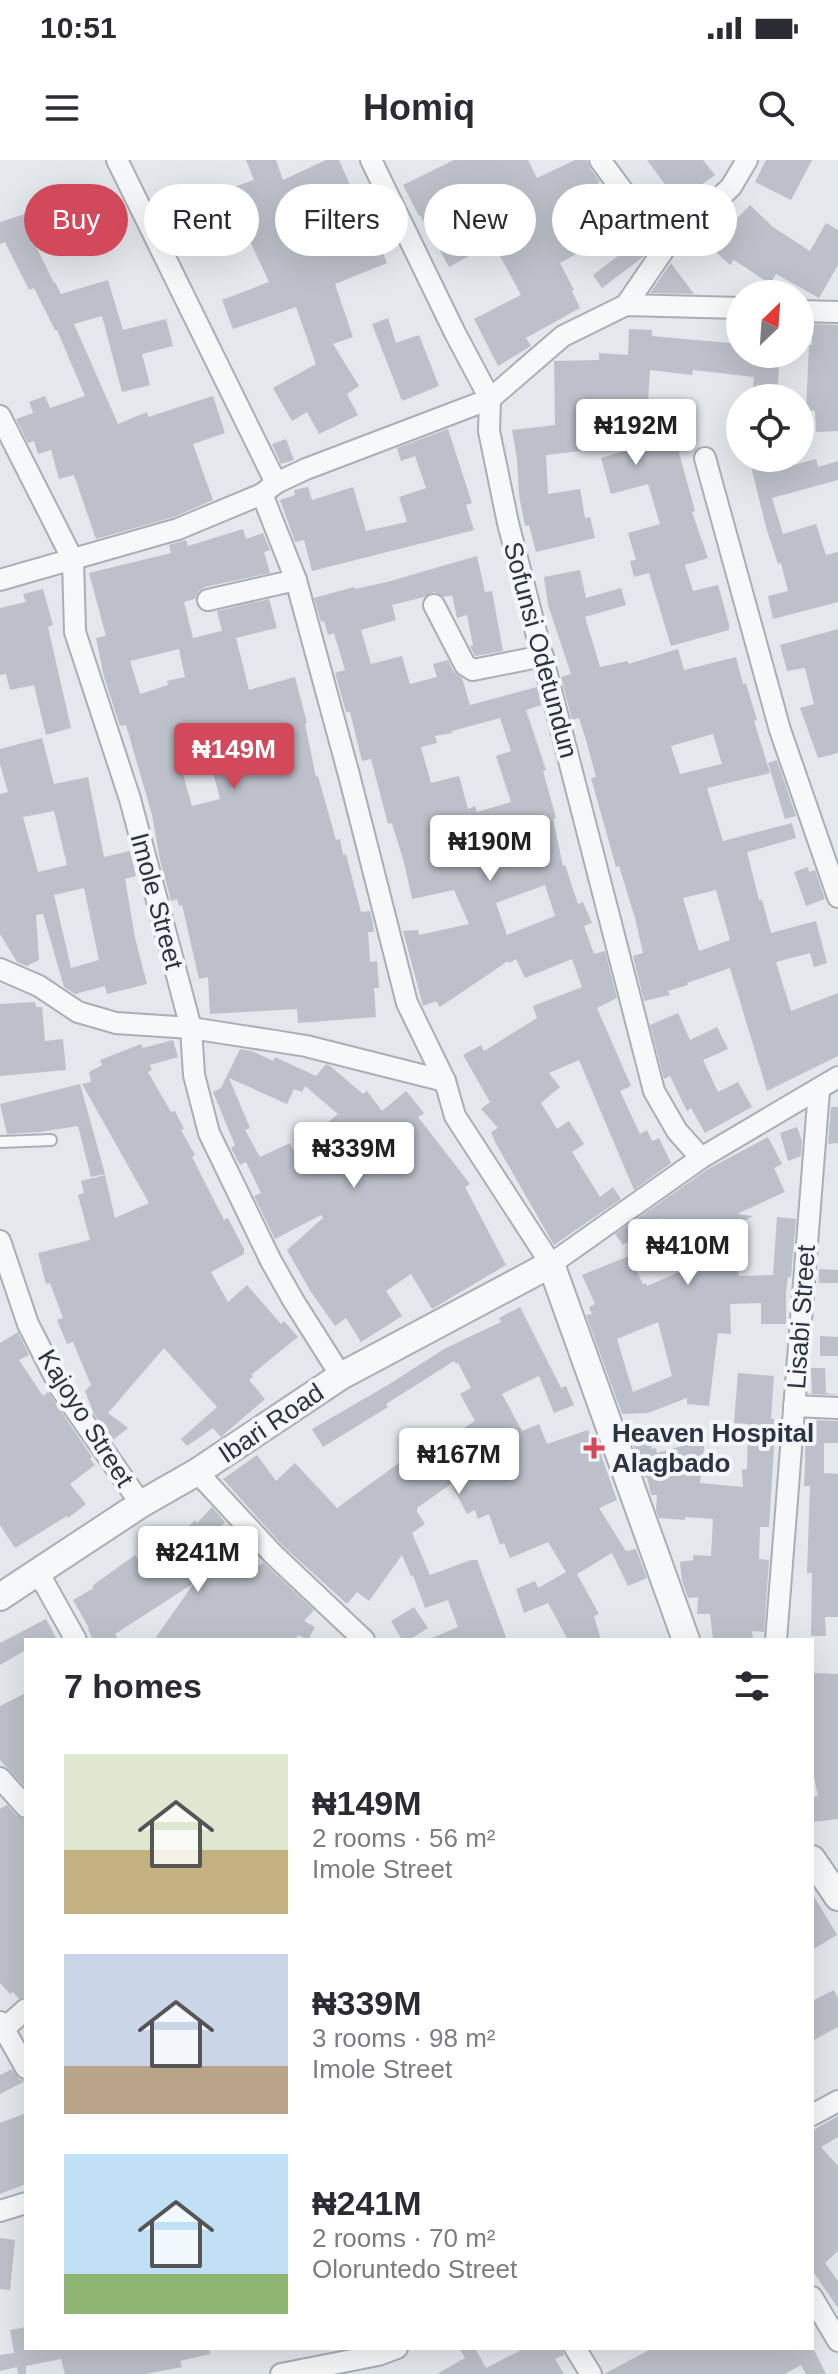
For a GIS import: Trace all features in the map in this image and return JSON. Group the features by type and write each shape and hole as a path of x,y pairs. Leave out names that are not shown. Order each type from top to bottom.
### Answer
{"street":[{"path":"117,160 269,489 349,775 407,1003 445,1081 455,1116 551,1264 685,1638"},
{"path":"371,160 490,399"},
{"path":"600,160 618,184"},
{"path":"733,184 747,160"},
{"path":"626,305 660,256"},
{"path":"0,580 178,529 269,489 306,469 490,399 563,336 626,305 726,308"},
{"path":"814,311 838,312"},
{"name":"Sofunsi Odetundun","path":"490,399 489,431 508,523 654,1091 677,1131 701,1158"},
{"name":"Imole Street","path":"0,416 73,560 75,632 130,799 191,1028 194,1075 209,1133 271,1261 341,1376"},
{"path":"705,458 780,730 838,897"},
{"path":"208,600 296,580"},
{"path":"434,605 465,665 473,670 543,656"},
{"path":"0,969 39,986 78,1012 116,1023 191,1028 306,1046 445,1081"},
{"path":"551,1264 701,1158 838,1077"},
{"name":"Lisabi Street","path":"776,1638 819,1090"},
{"name":"Kajoyo Street","path":"0,1241 28,1324 61,1389 141,1504"},
{"name":"Ibari Road","path":"0,1597 341,1376 551,1264"},
{"path":"794,1406 838,1408"},
{"path":"197,1472 281,1562 362,1638"},
{"path":"38,1572 75,1638"},
{"path":"0,1778 24,1805"},
{"path":"814,1862 838,1897"},
{"path":"24,2010 2,2025 24,2064"},
{"path":"814,2114 838,2101"},
{"path":"0,2211 24,2204"},
{"path":"814,2300 838,2341"},
{"path":"281,2374 344,2368 392,2350"},
{"path":"576,2350 591,2374"}],"lane":[{"path":"0,1142 51,1140"}],"building":[{"path":"246,160 276,160 283,180 326,160 339,160 350,184 275,184 275,256 384,256 387,263 335,284 353,337 333,344 359,386 347,394 358,415 319,434 307,412 292,421 273,388 316,364 296,307 233,329 222,300 269,282 257,256 259,184 242,184 254,180"},
{"path":"454,160 528,160 537,178 575,160 587,160 600,182 552,184 552,256 572,256 560,263 580,308 526,338 531,346 498,366 474,319 521,295 500,256 536,256 536,184 424,184 424,222 408,195 408,184 405,184"},
{"path":"647,160 703,160 715,175 703,184 665,184"},
{"path":"766,160 812,160 791,200 755,182"},
{"path":"750,205 773,227 810,251 826,223 838,230 838,265 819,298 814,295 814,280 787,280 776,274 772,280 764,280 734,260 730,265 720,256 737,256 737,218"},
{"path":"24,214 24,256 41,256 61,294 108,280 123,330 166,319 173,346 142,354 150,385 122,392 102,316 74,324 118,424 147,412 148,417 213,396 225,433 193,444 213,500 174,517 96,539 74,475 59,479 51,450 38,454 34,441 28,443 16,419 33,413 29,402 45,396 50,408 85,396 57,330 34,288 29,290 5,242 0,244 0,222"},
{"path":"443,256 469,256 449,267"},
{"path":"618,256 644,256 602,288 593,275"},
{"path":"671,263 694,294 650,293"},
{"path":"388,318 396,343 419,335 439,386 402,401 372,324"},
{"path":"814,324 838,325 838,431 816,432 814,384 807,384 808,368 814,368"},
{"path":"629,329 652,330 652,336 726,343 726,368 779,368 778,384 753,384 754,377 693,370 692,375 650,370 646,446 675,438 695,511 692,512 708,558 685,565 693,591 718,585 729,624 729,630 671,646 649,573 634,577 630,561 636,560 628,533 660,524 648,484 611,494 601,458 624,451 625,405 584,402 590,450 546,455 548,494 580,489 585,518 590,517 595,538 536,552 529,525 525,526 519,495 512,430 555,425 554,361 599,360 599,353 628,355"},
{"path":"448,429 472,503 466,505 474,530 312,571 304,540 295,542 280,500 295,495 294,490 308,487 312,500 353,487 366,531 407,522 399,497 426,488 415,456 401,461 397,448"},
{"path":"286,439 294,460 281,464 272,444"},
{"path":"814,460 818,467 838,461 838,480 772,498 783,534 816,524 826,555 838,552 838,602 773,619 768,596 788,591 781,563 778,564 752,472 814,472"},
{"path":"243,529 246,539 263,533 270,550 264,552 270,573 205,587 195,599 184,602 193,638 222,631 217,611 269,599 277,628 236,638 249,690 295,677 316,777 336,840 340,839 343,855 346,854 361,912 370,911 374,932 368,932 370,962 377,961 379,988 374,988 376,1017 298,1023 297,1009 210,1014 208,977 199,979 182,905 179,906 177,899 171,901 152,815 126,725 120,726 104,677 96,638 106,636 89,573 171,553 169,545 186,540 188,546","holes":["179,649 185,677 167,681 168,685 140,694 130,661","251,738 258,771 231,779 223,745","205,742 220,799 192,806 176,750"]},
{"path":"477,556 485,592 492,591 503,651 475,656 470,646 473,645 467,615 457,618 452,595 444,597 434,592 392,605 396,620 361,630 371,664 402,656 410,684 437,677 433,664 448,660 454,672 462,678 470,705 537,687 541,705 526,710 546,770 543,771 556,818 553,819 563,866 578,904 583,902 592,923 584,926 594,954 605,951 617,998 597,1008 631,1086 620,1091 640,1134 647,1130 652,1141 659,1138 671,1163 634,1190 579,1060 549,1073 560,1087 541,1103 557,1129 569,1121 584,1144 572,1152 600,1197 613,1187 621,1199 554,1245 495,1142 491,1132 498,1128 481,1109 490,1102 463,1055 481,1045 484,1051 537,1018 533,1006 582,987 572,959 525,978 516,959 508,961 440,1007 436,1001 423,1006 403,931 418,930 419,935 469,924 454,890 412,899 405,866 392,823 388,824 371,759 362,761 350,712 346,712 335,673 345,670 334,633 328,635 314,598 387,582","holes":["500,718 511,751 496,756 511,802 477,812 475,806 468,809 459,776 431,783 421,747 437,743 435,736","545,885 555,916 507,935 496,903"]},
{"path":"580,570 586,598 621,588 626,605 585,617 600,667 628,661 628,664 678,649 684,670 736,657 757,720 754,721 770,773 707,788 723,841 792,823 796,838 747,852 771,933 816,921 827,963 814,967 810,953 776,962 791,1011 838,993 838,1056 767,1091 730,968 668,991 670,995 644,1001 633,956 643,953 635,918 619,866 616,867 591,778 596,777 579,718 572,720 561,677 571,674 548,605 544,577","holes":["713,734 722,764 680,774 671,746","716,890 730,940 699,951 683,898"]},
{"path":"43,589 53,625 48,627 71,728 46,735 34,685 10,690 6,674 0,675 0,608 26,602 23,594"},
{"path":"838,629 838,753 818,758 800,708 814,704 805,668 787,671 780,645"},
{"path":"42,738 54,784 88,777 104,857 130,851 136,876 125,879 147,984 107,994 105,986 75,994 64,987 43,914 36,915 39,960 27,966 17,962 0,934 0,794 8,792 0,764 0,749","holes":["54,811 67,865 38,872 23,817","84,888 99,960 71,968 54,895"]},
{"path":"777,760 796,816 785,819 768,763"},
{"path":"808,867 809,872 815,870 825,899 806,906 794,872"},
{"path":"35,1002 36,1007 42,1007 45,1041 63,1039 66,1070 0,1076 0,1004"},
{"path":"678,1013 690,1040 717,1027 728,1049 703,1060 718,1092 738,1082 752,1107 705,1133 691,1108 687,1111 670,1076 664,1079 650,1025"},
{"path":"173,1040 178,1057 150,1065 152,1070 148,1072 171,1112 175,1111 184,1129 181,1130 195,1155 192,1157 224,1220 228,1218 244,1249 244,1254 211,1272 228,1302 247,1285 281,1324 284,1321 298,1337 252,1374 249,1380 265,1399 221,1437 213,1428 187,1446 181,1439 217,1407 164,1348 108,1413 128,1428 113,1440 94,1414 85,1391 91,1385 73,1342 67,1344 57,1320 63,1318 50,1283 46,1284 38,1253 90,1240 78,1195 84,1193 81,1181 105,1175 115,1218 149,1203 82,1084 91,1082 89,1072 102,1065 100,1060 141,1044 143,1048"},
{"path":"240,1049 273,1061 275,1057 316,1076 326,1064 363,1094 367,1091 382,1111 406,1091 424,1113 418,1117 470,1184 465,1187 506,1265 432,1309 411,1274 386,1291 402,1316 361,1342 346,1318 335,1326 287,1250 323,1218 321,1215 275,1239 254,1196 261,1193 246,1162 240,1165 231,1148 235,1145 213,1092 221,1088","holes":["229,1078 287,1104 294,1089 302,1092 305,1086 338,1114 326,1124 337,1137 300,1165 290,1143 260,1157 245,1130 250,1128"]},
{"path":"80,1084 105,1174 91,1177 78,1126 7,1134 0,1104"},
{"path":"831,1107 838,1107 838,1143 828,1144"},
{"path":"797,1127 802,1141 801,1156 788,1161 780,1133"},
{"path":"768,1137 782,1164 774,1168 785,1192 737,1214 753,1216 725,1231 725,1236 739,1276 773,1275 777,1217 796,1219 791,1277 788,1277 786,1292 786,1324 761,1324 761,1303 730,1304 731,1334 718,1333 709,1406 687,1404 687,1398 648,1413 622,1414 586,1315 592,1314 589,1307 595,1304 582,1275 629,1256 643,1284 647,1286 679,1272 676,1267 690,1262 663,1218 623,1245 615,1234 708,1169","holes":["658,1322 672,1376 633,1392 617,1339"]},
{"path":"819,1269 838,1270 838,1283 819,1283"},
{"path":"520,1307 561,1388 566,1386 574,1405 554,1413 539,1376 502,1394 522,1431 539,1424 547,1444 588,1430 593,1442 596,1441 617,1500 599,1508 626,1551 636,1549 647,1578 628,1586 612,1553 577,1574 599,1614 594,1616 600,1638 567,1638 548,1603 524,1613 516,1589 535,1581 538,1588 566,1572 548,1542 510,1558 504,1543 500,1545 489,1514 478,1519 475,1510 467,1514 451,1484 417,1508 425,1524 412,1533 430,1575 477,1560 506,1638 432,1638 458,1627 448,1600 425,1608 402,1555 369,1601 357,1592 347,1604 282,1545 223,1479 257,1455 276,1481 295,1463 337,1508 410,1455 414,1460 475,1421 460,1394 471,1388 454,1361 323,1447 312,1429 444,1349 501,1322 499,1318"},
{"path":"18,1332 29,1355 19,1360 43,1396 48,1392 95,1465 70,1484 86,1504 68,1518 15,1548 0,1525 0,1343"},
{"path":"820,1336 838,1337 838,1356 820,1356"},
{"path":"811,1368 825,1368 826,1393 838,1395 809,1394 812,1393"},
{"path":"738,1373 774,1376 769,1527 760,1527 759,1559 769,1560 764,1632 752,1631 753,1638 713,1638 710,1614 697,1614 698,1597 688,1598 680,1562 693,1560 693,1555 711,1556 713,1519 659,1518 657,1495 651,1495 628,1430 648,1432 652,1449 656,1448 657,1453 689,1444 690,1437 705,1439 700,1483 743,1487 742,1470 747,1469 748,1424 734,1423"},
{"path":"838,1421 838,1443 824,1443 824,1473 838,1474 838,1617 825,1617 826,1636 811,1636 812,1573 807,1573 810,1486 804,1486 806,1422"},
{"path":"212,1507 225,1522 213,1535 251,1564 253,1561 260,1566 263,1562 314,1610 304,1621 315,1627 309,1638 298,1635 297,1638 155,1638 194,1583 115,1634 118,1638 92,1638 73,1600 94,1588 92,1586 135,1555 145,1570 195,1520 197,1523"},
{"path":"414,1607 428,1628 412,1638 401,1638 391,1621"},
{"path":"46,1619 56,1638 24,1638 24,1651 0,1665 0,1643"},
{"path":"814,1673 838,1674 838,1819 814,1822 814,1797 818,1796 814,1777"},
{"path":"24,1694 24,1786 0,1760 0,1706"},
{"path":"7,1805 24,1819 24,1997 19,1999 0,1983 0,1809"},
{"path":"814,1896 837,1935 814,1949"},
{"path":"834,1990 838,1998 838,2027 814,2040 814,2000"},
{"path":"12,2069 24,2082 0,2094 0,2075"},
{"path":"24,2114 24,2185 0,2194 0,2123"},
{"path":"838,2116 838,2137 821,2147 838,2166 838,2251 825,2263 838,2281 838,2308 814,2273 814,2130"},
{"path":"0,2238 15,2240 10,2290 0,2289"},
{"path":"24,2327 24,2350 209,2350 210,2354 180,2361 182,2367 145,2374 65,2374 61,2359 26,2366 26,2374 18,2374 17,2367 0,2371 0,2355 14,2353 10,2330"},
{"path":"460,2350 476,2350 486,2368 521,2350 563,2350 564,2355 555,2359 564,2374 437,2374 465,2358"},
{"path":"649,2350 814,2350 826,2374 806,2374 801,2365 785,2374 604,2374"}],"place":[{"name":"Heaven Hospital Alagbado","path":"594,1448"}]}
